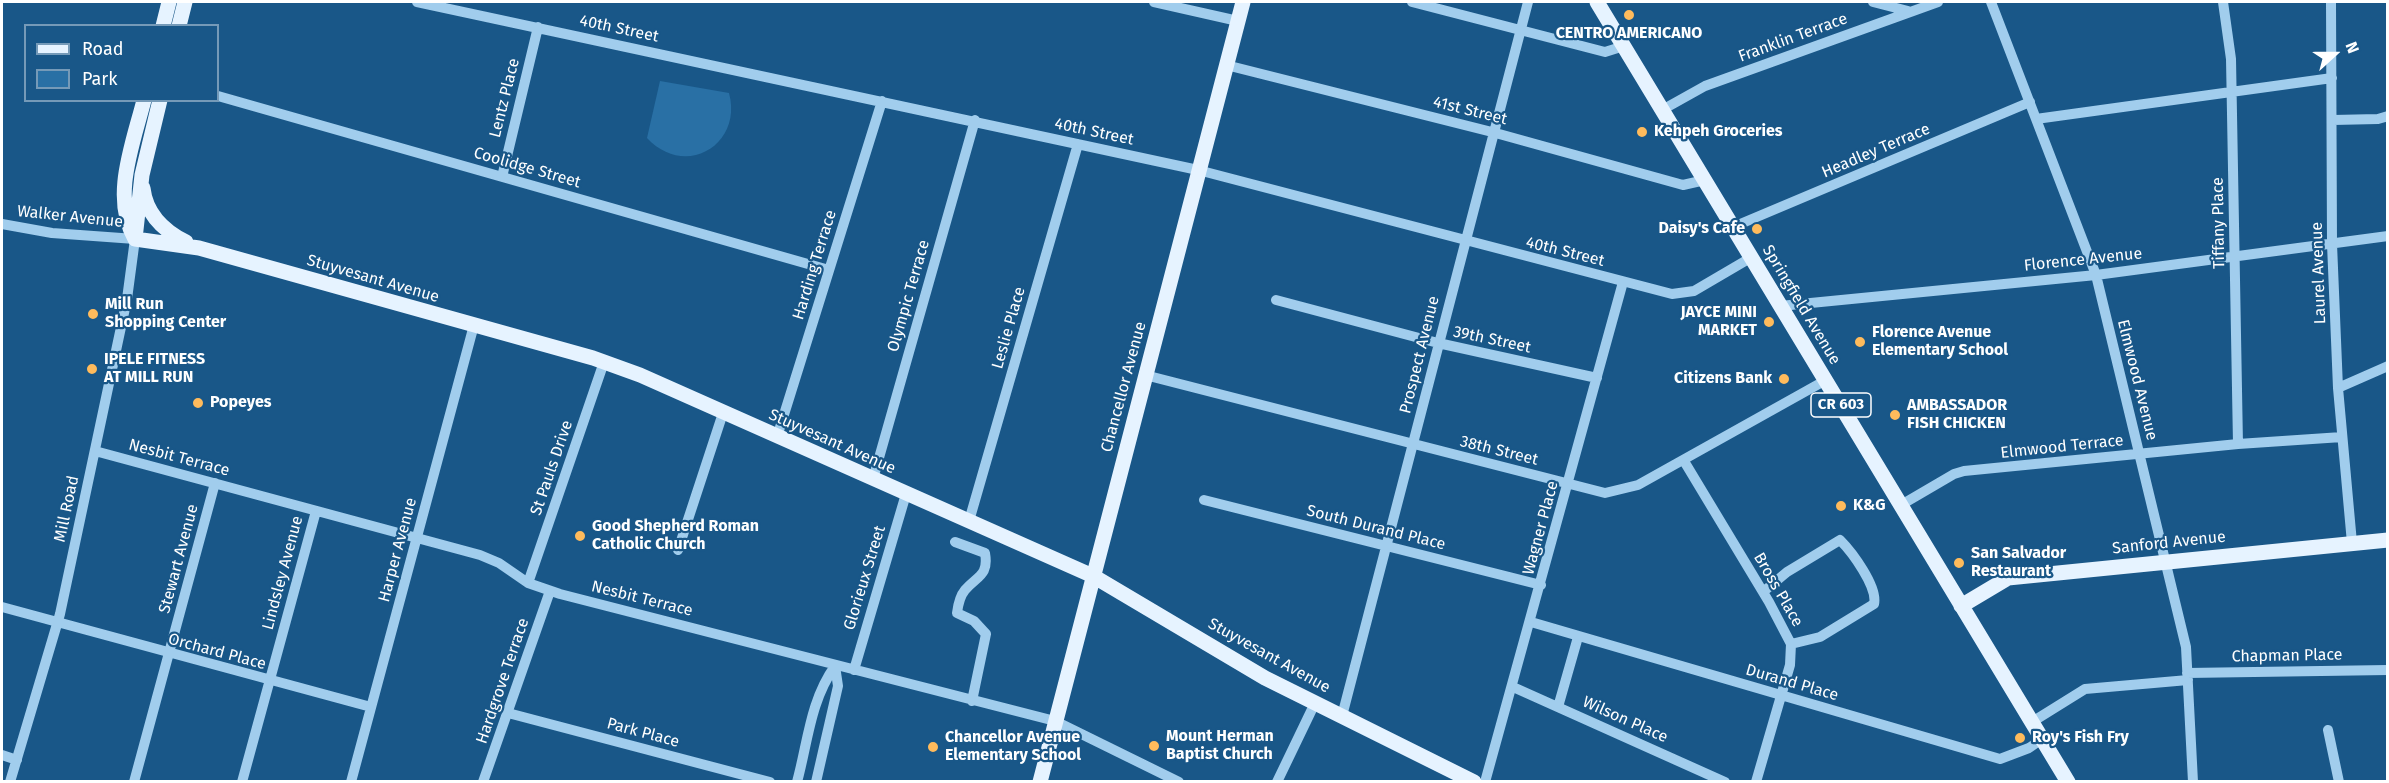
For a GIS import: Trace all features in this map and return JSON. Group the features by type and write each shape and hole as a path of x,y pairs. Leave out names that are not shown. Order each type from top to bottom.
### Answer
{"main road":[{"path":"164,24 169,2"},
{"path":"180,24 185,2"},
{"name":"Chancellor Avenue","path":"1040,782 1243,2"},
{"name":"Springfield Avenue","path":"1597,2 2068,782"},
{"path":"135,239 126,221 123,196 144,102"},
{"path":"135,239 142,175 160,102"},
{"path":"142,175 143,194 155,219 168,231 199,248"},
{"name":"Stuyvesant Avenue","path":"135,239 199,248 604,362 1093,576 1265,678 1474,782"},
{"name":"Sanford Avenue","path":"1961,606 2008,578 2388,540"}],"street":[{"name":"40th Street","path":"417,2 975,120 1198,170 1623,282 1681,294 1694,291 1752,257"},
{"path":"1154,2 1238,21"},
{"path":"1412,2 1605,52 1624,46"},
{"name":"Prospect Avenue","path":"1342,716 1527,2"},
{"path":"1874,2 1908,11"},
{"name":"Franklin Terrace","path":"1662,110 1705,87 1908,11 1938,2"},
{"name":"Elmwood Avenue","path":"1991,2 2096,275 2186,647 2193,782"},
{"name":"Tiffany Place","path":"2223,2 2231,59 2238,444"},
{"name":"Laurel Avenue","path":"2331,2 2332,244 2338,388 2352,543"},
{"name":"Lentz Place","path":"502,177 538,27"},
{"name":"41st Street","path":"1226,65 1492,132 1683,185 1705,180"},
{"path":"2036,118 2332,78"},
{"name":"Coolidge Street","path":"219,96 829,270"},
{"name":"Harding Terrace","path":"777,437 882,101"},
{"name":"Headley Terrace","path":"1733,227 2030,102"},
{"path":"2333,120 2378,119 2388,116"},
{"name":"Olympic Terrace","path":"873,479 975,120"},
{"name":"Leslie Place","path":"969,521 1078,144"},
{"name":"Walker Avenue","path":"2,224 52,233 135,239"},
{"name":"Florence Avenue","path":"1780,306 2096,275 2388,236"},
{"name":"Mill Road","path":"10,782 57,624 130,280 135,239"},
{"name":"Wagner Place","path":"1485,782 1623,282"},
{"name":"39th Street","path":"1276,300 1438,343 1597,378"},
{"name":"Harper Avenue","path":"351,782 474,326"},
{"name":"St Pauls Drive","path":"528,583 604,362"},
{"path":"2338,388 2388,366"},
{"name":"38th Street","path":"1145,375 1605,493 1618,492 1638,485 1826,380"},
{"path":"678,550 723,413"},
{"name":"Elmwood Terrace","path":"1901,506 1954,474 1964,471 2238,444 2342,437"},
{"name":"Nesbit Terrace","path":"95,451 489,558 528,583 550,591 1055,721 1179,782"},
{"name":"Bross Place","path":"1684,460 1763,592 1791,644 1792,658 1756,782"},
{"name":"Stewart Avenue","path":"134,782 215,483"},
{"name":"Glorieux Street","path":"854,670 906,494"},
{"name":"South Durand Place","path":"1204,501 1541,585"},
{"name":"Lindsley Avenue","path":"242,782 316,511"},
{"path":"1763,592 1787,572 1840,540 1868,579 1875,597 1874,604 1820,637 1791,644"},
{"path":"955,542 985,553 986,560 981,578 965,590 957,613 974,621 986,634 972,701"},
{"name":"Hardgrove Terrace","path":"483,782 550,591"},
{"name":"Orchard Place","path":"2,607 168,655 371,707"},
{"name":"Durand Place","path":"1531,622 2000,759 2030,748 2042,739"},
{"path":"1558,707 1578,637"},
{"path":"797,782 810,720 822,684 835,666"},
{"path":"816,782 838,686 835,666"},
{"name":"Chapman Place","path":"2032,722 2085,689 2187,677 2388,670"},
{"name":"Wilson Place","path":"1513,687 1725,782"},
{"path":"1276,782 1315,703"},
{"name":"Park Place","path":"508,713 770,782"},
{"path":"2328,730 2339,782"},
{"path":"2,755 17,760"}],"green space":[{"path":"660,81 729,93 731,112 727,128 719,141 708,150 693,155 678,156 662,150 647,138"}],"place":[{"name":"CENTRO AMERICANO","path":"1629,15"},
{"name":"Kehpeh Groceries","path":"1642,132"},
{"name":"Daisy's Cafe","path":"1757,229"},
{"name":"Mill Run Shopping Center","path":"93,314"},
{"name":"JAYCE MINI MARKET","path":"1769,322"},
{"name":"Florence Avenue Elementary School","path":"1860,342"},
{"name":"IPELE FITNESS AT MILL RUN","path":"92,369"},
{"name":"Citizens Bank","path":"1784,379"},
{"name":"Popeyes","path":"198,403"},
{"name":"AMBASSADOR FISH CHICKEN","path":"1895,415"},
{"name":"K&G","path":"1841,506"},
{"name":"Good Shepherd Roman Catholic Church","path":"580,536"},
{"name":"San Salvador Restaurant","path":"1959,563"},
{"name":"Roy's Fish Fry","path":"2020,738"},
{"name":"Mount Herman Baptist Church","path":"1154,746"},
{"name":"Chancellor Avenue Elementary School","path":"933,747"}]}
